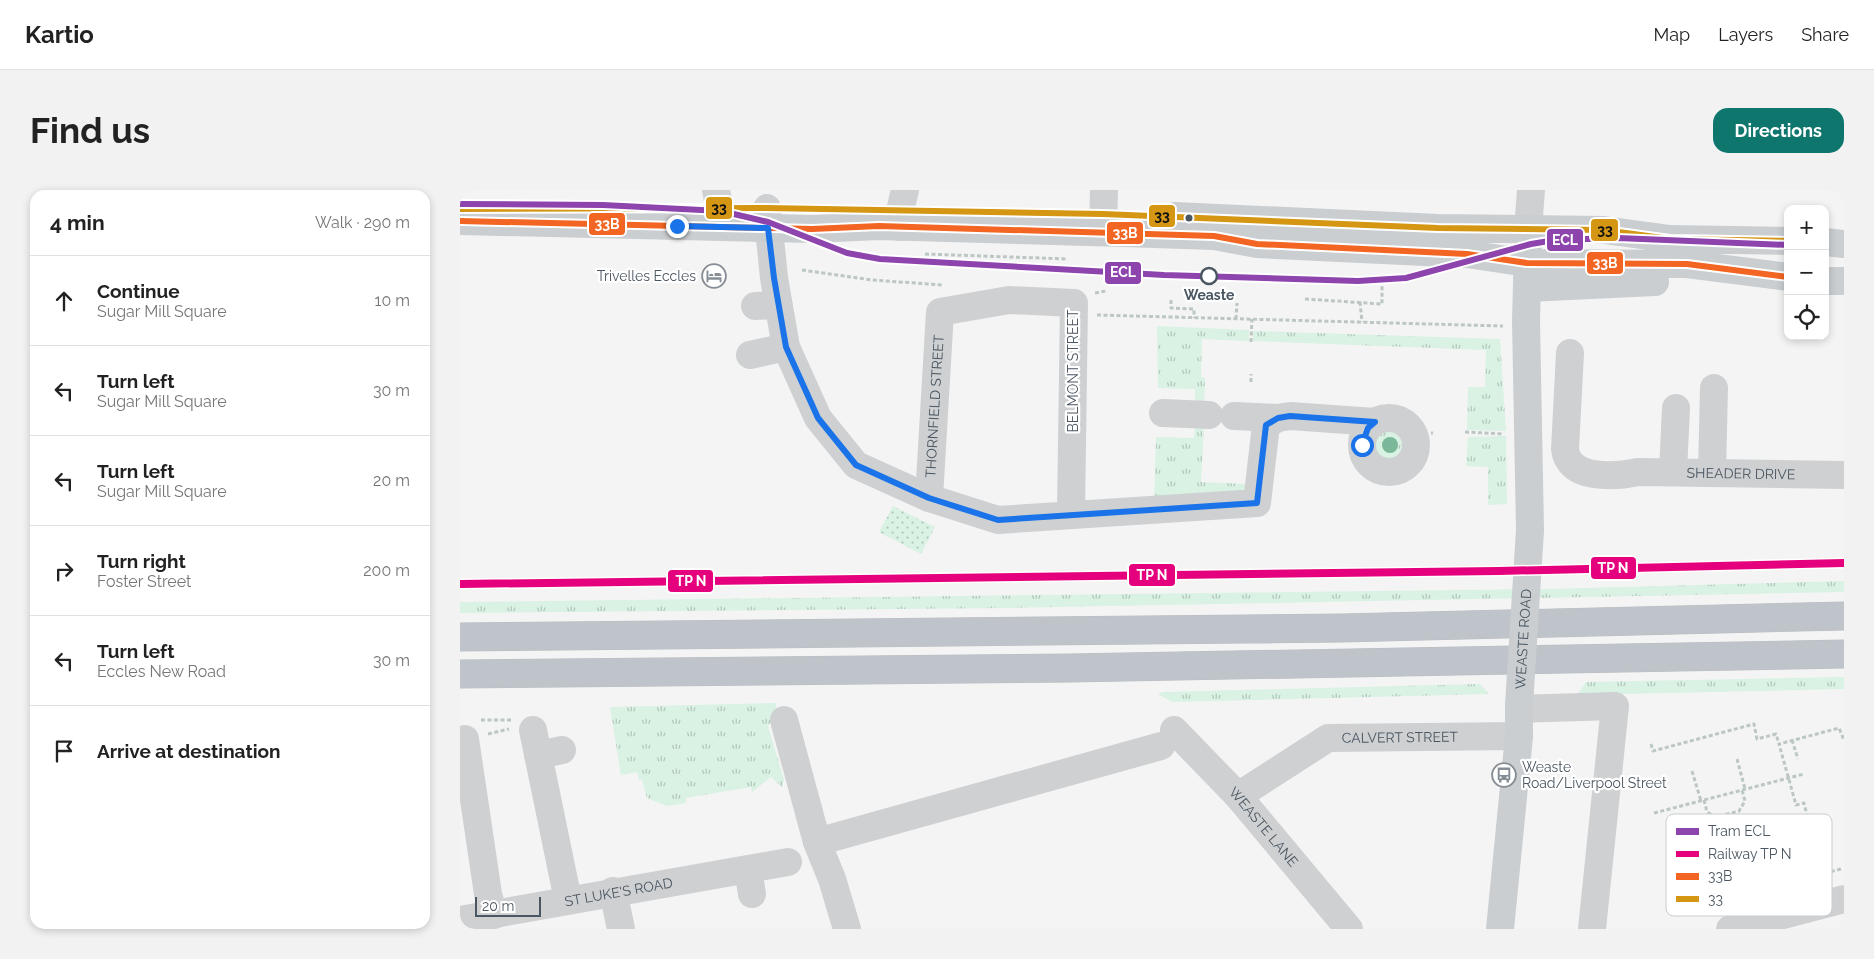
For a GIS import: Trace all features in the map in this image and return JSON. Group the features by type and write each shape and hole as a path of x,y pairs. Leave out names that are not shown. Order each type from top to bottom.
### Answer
{"highway":[{"path":"460,637 1342,628 1844,616"},
{"path":"460,674 1080,668 1844,654"}],"main road":[{"path":"460,208 720,208 768,218 902,209 1103,212 1528,229 1612,230 1670,239 1784,241"},
{"path":"460,221 720,208"},
{"path":"1103,212 1257,244 1467,254 1527,275 1681,281 1784,281"},
{"name":"WEASTE ROAD","path":"1500,929 1519,736 1519,707 1530,530 1526,327 1528,229"},
{"path":"1829,242 1844,244"},
{"path":"1527,275 1687,264 1784,276"},
{"path":"1829,281 1844,281"}],"street":[{"path":"1528,229 1531,190"},
{"path":"768,218 767,305 818,418 856,465 929,498 998,520 1257,503 1266,425 1278,418"},
{"name":"BELMONT STREET","path":"940,312 1009,300 1074,303 1071,514"},
{"name":"THORNFIELD STREET","path":"929,498 940,312"},
{"path":"750,355 786,347"},
{"name":"SHEADER DRIVE","path":"1570,353 1566,458 1570,466 1588,473 1673,472 1844,475"},
{"path":"1712,473 1714,388"},
{"path":"1673,472 1676,408"},
{"path":"1164,413 1278,418 1290,416 1375,422"},
{"path":"1519,707 1614,706 1592,929"},
{"path":"784,720 817,842 832,879 847,929"},
{"path":"472,729 494,915"},
{"name":"CALVERT STREET","path":"1238,796 1328,738 1519,736"},
{"name":"WEASTE LANE","path":"817,842 1167,738 1238,796 1349,929"},
{"path":"537,739 568,900"},
{"name":"ST LUKE'S ROAD","path":"460,920 613,891 750,882 788,862"},
{"path":"613,891 621,929"},
{"path":"1832,903 1844,899"},
{"path":"1730,929 1761,925 1790,916"}],"path":[{"path":"925,254 1068,259"},
{"path":"1305,299 1382,304 1382,269"},
{"path":"802,270 872,280 927,284"},
{"path":"1098,292 1106,291"},
{"path":"1171,300 1171,308 1194,309 1194,318"},
{"path":"1360,302 1362,322"},
{"path":"1236,319 1237,303"},
{"path":"1074,315 1526,327"},
{"path":"1251,342 1252,319"},
{"path":"1250,382 1251,374"},
{"path":"1465,432 1529,432"},
{"path":"1651,744 1653,751 1754,724 1757,739 1776,734 1796,805 1804,803 1807,814"},
{"path":"1779,744 1838,728 1844,740"},
{"path":"472,729 537,739"},
{"path":"1792,740 1798,759"},
{"path":"1728,814 1740,811 1745,802 1737,759"},
{"path":"1692,771 1702,801 1707,812 1711,814"},
{"path":"1654,813 1804,774"},
{"path":"1832,871 1841,869"}],"green space":[{"path":"1157,326 1249,330 1249,341 1202,339 1201,377 1205,378 1204,404 1195,403 1195,389 1158,388"},
{"path":"1253,331 1500,339 1506,431 1467,430 1468,387 1485,387 1486,350 1253,341"},
{"path":"1195,423 1204,424 1201,482 1247,484 1247,498 1154,503 1156,437 1194,438"},
{"path":"1390,430 1401,434 1405,445 1401,456 1390,460 1379,456 1375,445 1379,434"},
{"path":"1506,436 1507,504 1488,505 1488,467 1466,466 1468,437"},
{"path":"893,506 935,527 921,554 879,532"},
{"path":"1844,581 1844,592 1009,608 460,613 460,602 1548,589"},
{"path":"1844,677 1844,689 1577,695 1586,682"},
{"path":"1480,684 1489,694 1172,702 1158,694 1163,692"},
{"path":"776,703 776,714 768,726 784,780 782,787 771,777 752,792 751,787 686,798 686,803 667,806 647,798 642,780 639,780 637,772 621,775 610,707"}],"tram line":[{"name":"ECL","path":"460,204 603,205 721,211 768,222 847,253 880,259 1164,275 1358,281 1406,278 1531,244 1555,240 1618,238 1784,245"}],"transit line":[{"name":"33","path":"460,209 767,208 1103,214 1438,228 1604,230 1670,239 1784,241"},
{"name":"33B","path":"460,221 812,229 879,226 1214,236 1257,244 1467,254 1527,263 1687,264 1784,276"},
{"path":"460,584 1499,571 1844,563"}],"place":[{"name":"Trivelles Eccles","path":"714,276"},
{"name":"Weaste","path":"1209,276"},
{"name":"Weaste Road/Liverpool Street","path":"1504,775"}],"route":[{"path":"677,226 768,228 774,278 786,347 818,418 856,465 929,498 998,520 1105,511 1257,503 1266,425 1278,418 1290,416 1375,422 1363,436 1362,445"}]}
